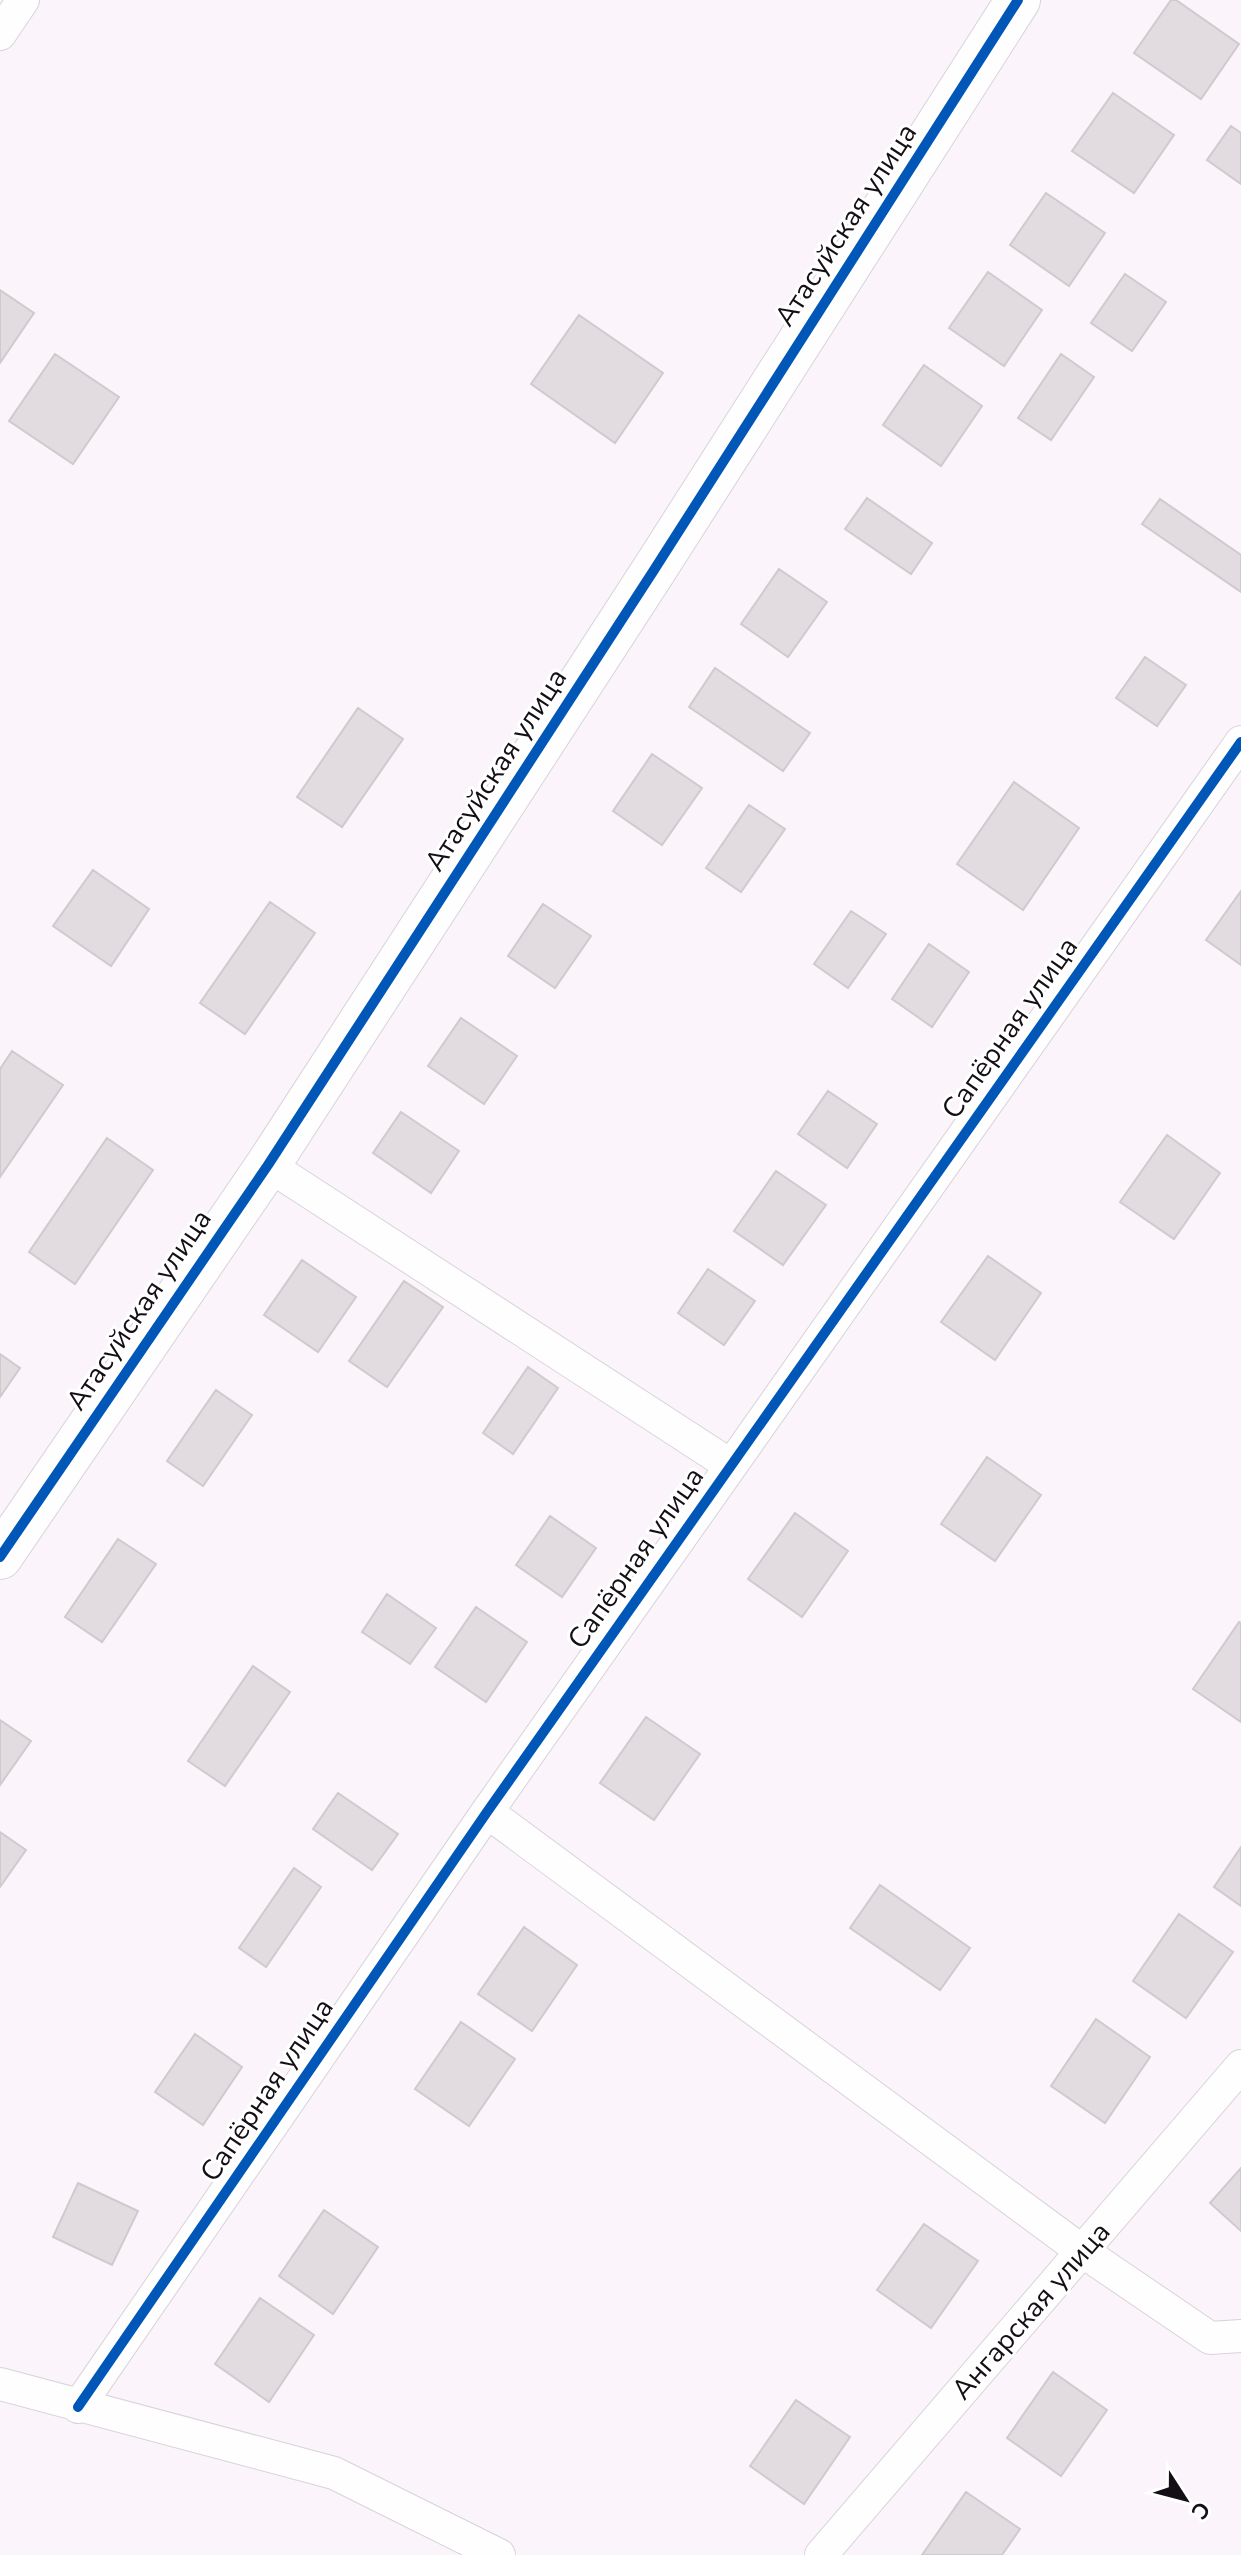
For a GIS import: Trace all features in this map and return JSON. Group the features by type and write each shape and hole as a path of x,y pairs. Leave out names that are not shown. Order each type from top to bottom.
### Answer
{"street":[{"path":"0,34 23,0"},
{"name":"Атасуйская улица","path":"0,1557 268,1165 654,570 1018,0"},
{"name":"Сапёрная улица","path":"78,2407 487,1812 1241,742"},
{"path":"268,1165 730,1465"},
{"path":"487,1812 1082,2251 1210,2338 1241,2336"},
{"name":"Ангарская улица","path":"821,2555 1241,2066"},
{"path":"0,2384 334,2473 499,2555"}],"building":[{"path":"1171,0 1176,0 1239,44 1201,99 1134,53"},
{"path":"1113,93 1174,135 1134,193 1072,151"},
{"path":"1231,126 1241,133 1241,184 1207,160"},
{"path":"1046,193 1105,233 1069,286 1010,245"},
{"path":"988,272 1042,310 1004,366 949,328"},
{"path":"1125,274 1166,302 1132,351 1091,323"},
{"path":"0,290 34,313 0,363"},
{"path":"579,315 663,373 615,443 531,384"},
{"path":"55,354 119,397 73,464 9,421"},
{"path":"1061,354 1094,377 1051,440 1018,418"},
{"path":"924,365 982,406 941,466 883,425"},
{"path":"867,498 932,543 911,574 845,529"},
{"path":"1160,499 1241,555 1241,592 1142,524"},
{"path":"779,569 827,602 788,657 741,624"},
{"path":"1145,657 1186,685 1157,726 1116,698"},
{"path":"715,668 810,733 783,771 689,707"},
{"path":"358,708 403,739 342,827 297,797"},
{"path":"652,754 702,788 662,845 613,811"},
{"path":"1014,782 1079,828 1023,910 957,864"},
{"path":"749,805 785,829 741,892 706,868"},
{"path":"93,870 149,909 111,966 53,926"},
{"path":"1241,891 1241,965 1206,940"},
{"path":"270,902 315,933 245,1034 200,1003"},
{"path":"543,904 591,936 555,988 508,956"},
{"path":"851,911 886,934 848,988 814,964"},
{"path":"929,944 969,972 932,1027 892,999"},
{"path":"461,1018 517,1056 484,1104 428,1066"},
{"path":"12,1051 63,1085 0,1177 0,1069"},
{"path":"828,1091 877,1124 847,1168 798,1134"},
{"path":"401,1112 459,1151 431,1193 373,1153"},
{"path":"1167,1135 1220,1173 1174,1239 1120,1202"},
{"path":"107,1138 153,1170 75,1284 29,1252"},
{"path":"776,1171 826,1205 783,1265 734,1231"},
{"path":"988,1256 1041,1293 995,1360 941,1322"},
{"path":"302,1260 356,1297 318,1352 264,1315"},
{"path":"708,1269 755,1301 724,1345 678,1313"},
{"path":"404,1281 443,1307 387,1387 349,1361"},
{"path":"0,1354 20,1368 0,1397"},
{"path":"528,1367 558,1388 513,1454 483,1433"},
{"path":"216,1390 252,1415 203,1486 167,1461"},
{"path":"987,1457 1041,1495 995,1561 941,1524"},
{"path":"795,1513 848,1551 802,1617 748,1579"},
{"path":"550,1516 596,1548 562,1597 516,1565"},
{"path":"118,1539 156,1564 102,1642 65,1617"},
{"path":"387,1594 436,1628 410,1664 362,1632"},
{"path":"476,1607 527,1642 486,1702 435,1667"},
{"path":"1241,1623 1241,1722 1193,1689"},
{"path":"253,1666 290,1692 225,1786 188,1761"},
{"path":"646,1717 700,1754 654,1820 600,1783"},
{"path":"0,1720 31,1741 0,1785"},
{"path":"338,1793 398,1834 372,1870 313,1829"},
{"path":"0,1832 26,1850 0,1887"},
{"path":"1241,1847 1241,1906 1214,1887"},
{"path":"294,1868 321,1887 266,1967 239,1948"},
{"path":"880,1885 970,1948 940,1990 850,1928"},
{"path":"1179,1914 1233,1952 1186,2018 1133,1981"},
{"path":"524,1927 577,1965 532,2031 478,1994"},
{"path":"1096,2019 1150,2057 1105,2123 1051,2086"},
{"path":"461,2022 515,2059 469,2126 415,2089"},
{"path":"195,2034 242,2067 203,2125 155,2092"},
{"path":"1241,2168 1241,2231 1210,2203"},
{"path":"78,2183 138,2211 112,2265 53,2237"},
{"path":"324,2210 378,2247 333,2314 279,2276"},
{"path":"924,2224 978,2261 931,2328 877,2290"},
{"path":"260,2298 314,2335 269,2402 215,2364"},
{"path":"1053,2372 1107,2410 1061,2476 1007,2438"},
{"path":"796,2400 850,2437 804,2504 750,2466"},
{"path":"966,2492 1020,2529 1002,2555 922,2555"}],"cycle path":[{"path":"0,1557 268,1165 654,570 1018,0"},
{"path":"78,2407 487,1812 1241,742"}]}
